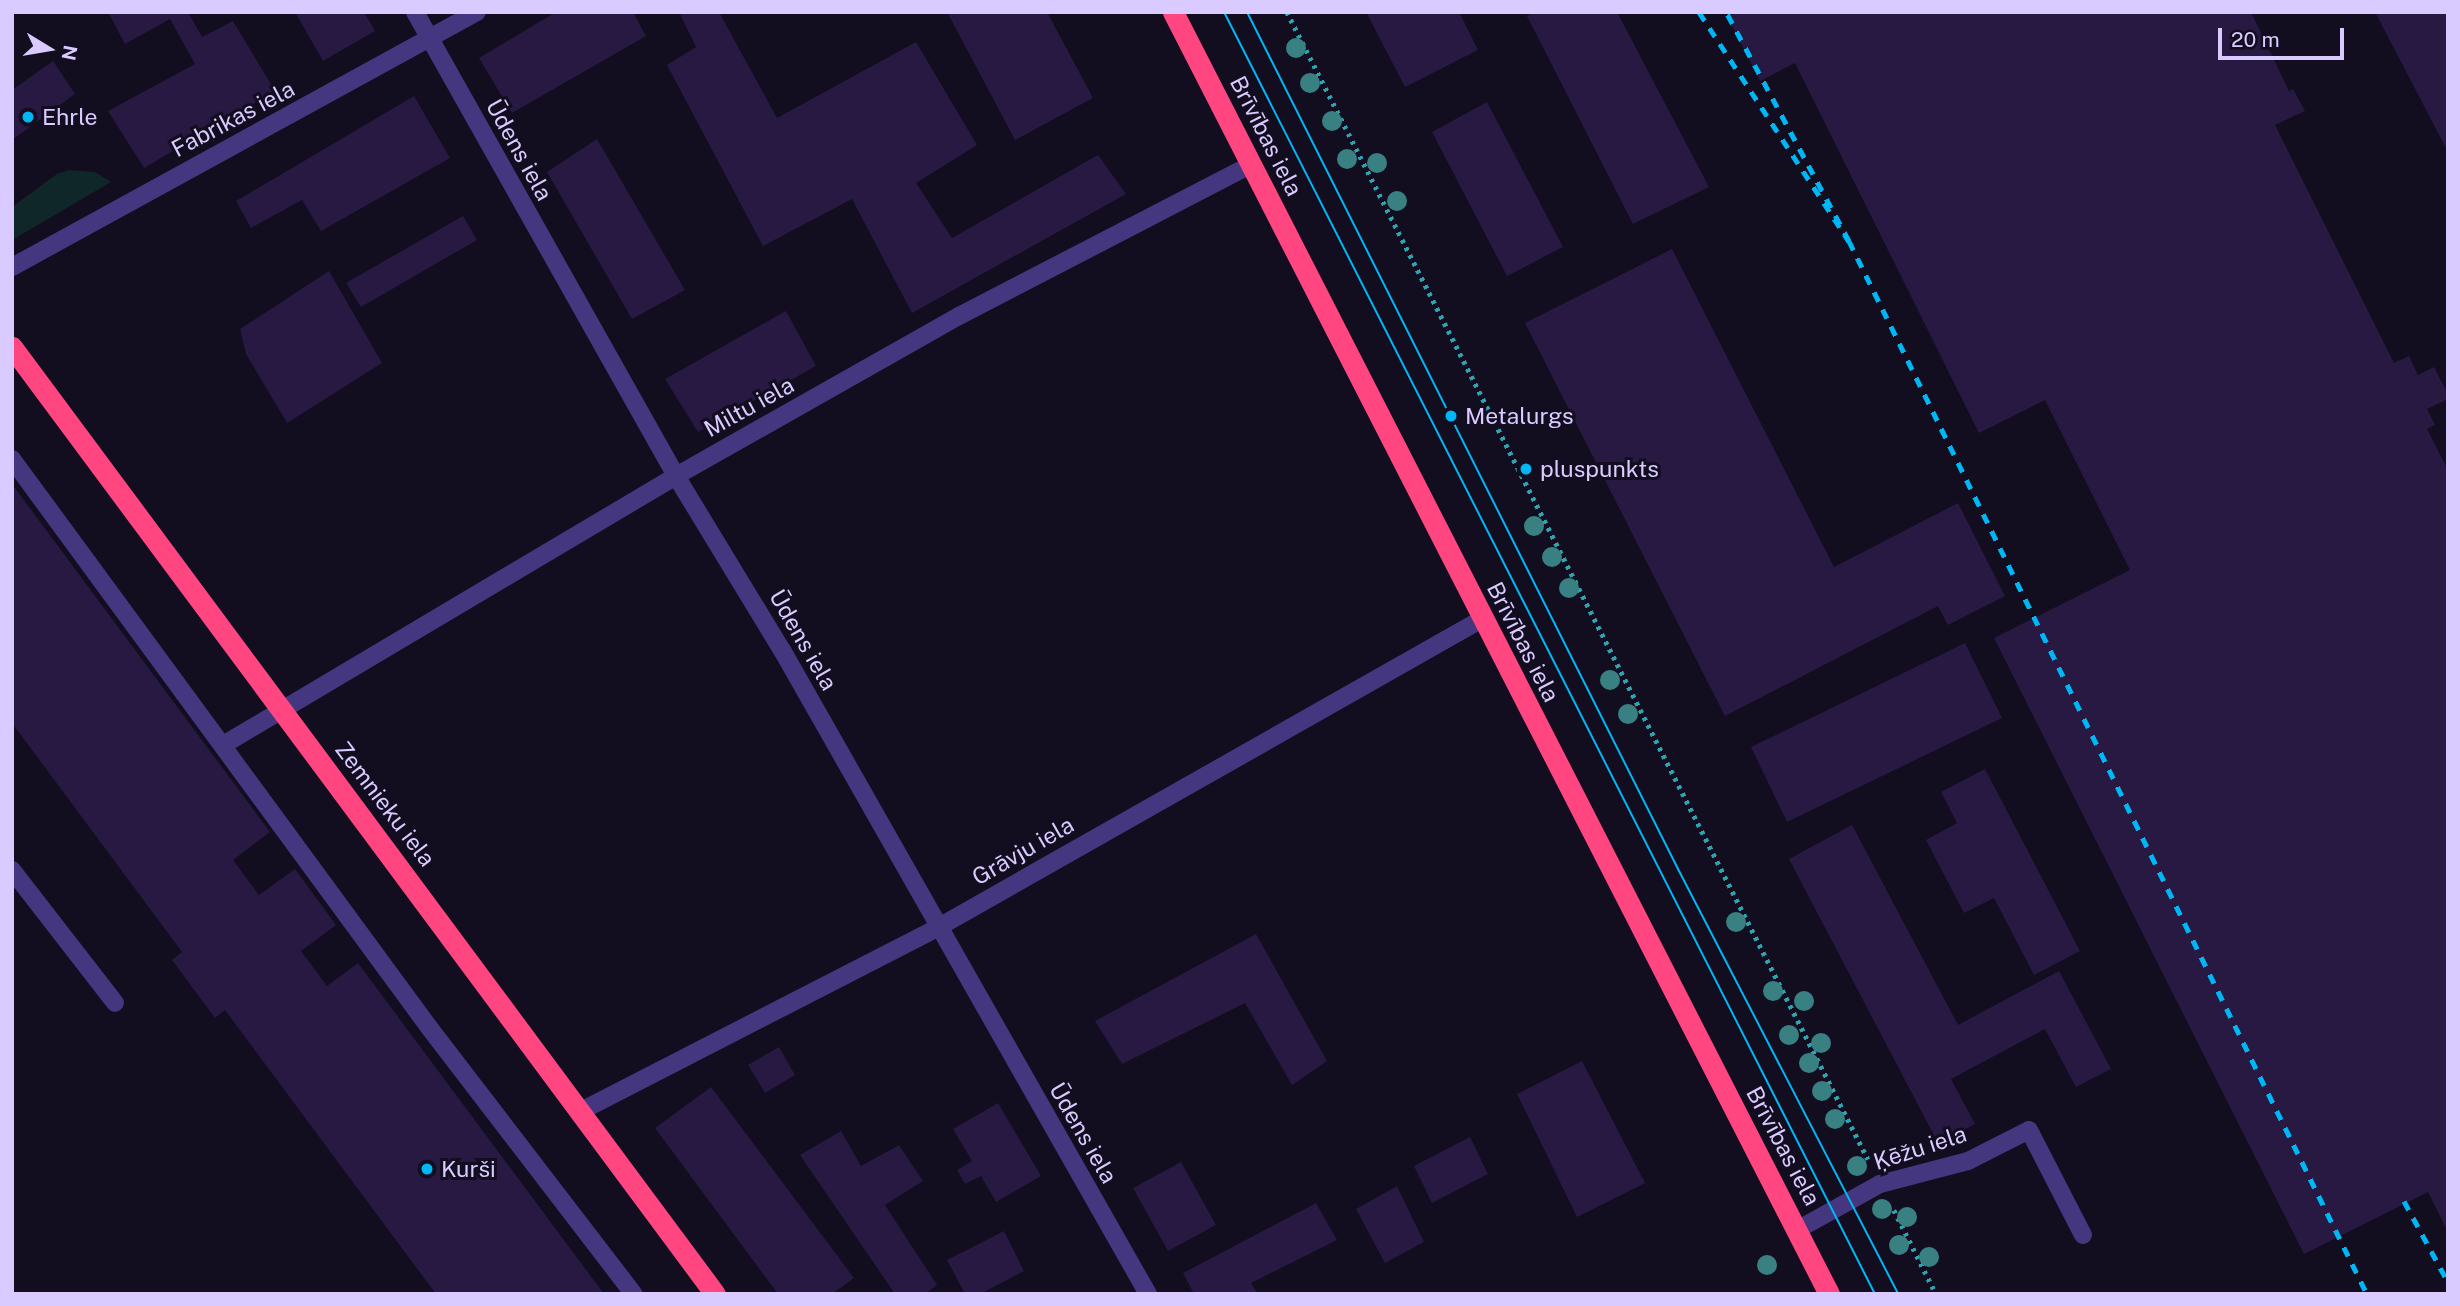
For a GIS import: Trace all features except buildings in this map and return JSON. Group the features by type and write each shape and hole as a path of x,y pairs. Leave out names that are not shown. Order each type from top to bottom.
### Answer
{"highway":[{"name":"Brīvības iela","path":"1173,12 1829,1294"},
{"name":"Zemnieku iela","path":"12,347 715,1294"}],"street":[{"name":"Ūdens iela","path":"415,12 676,476 782,650 937,929 1148,1294"},
{"name":"Fabrikas iela","path":"12,267 431,40 477,12"},
{"name":"Miltu iela","path":"223,746 676,476 959,316 1252,164"},
{"path":"12,459 428,1026 634,1294"},
{"name":"Grāvju iela","path":"581,1111 937,929 1482,619"},
{"path":"12,870 115,1003"},
{"name":"Ķēžu iela","path":"1797,1230 1880,1184 1968,1161 2029,1130 2083,1235"}],"path":[{"path":"1287,12 1936,1294"}],"green space":[{"path":"69,170 95,172 111,182 12,240 12,207 57,174"}],"tram line":[{"path":"1224,12 1875,1294"},
{"path":"1247,12 1678,869 1898,1294"}],"railway":[{"path":"1699,12 1849,241 1726,12"},
{"path":"1849,241 2367,1294"},
{"path":"2404,1201 2448,1282"}],"place":[{"name":"Ehrle","path":"28,117"},
{"name":"Metalurgs","path":"1451,416"},
{"name":"pluspunkts","path":"1526,469"},
{"name":"Kurši","path":"427,1169"}]}
